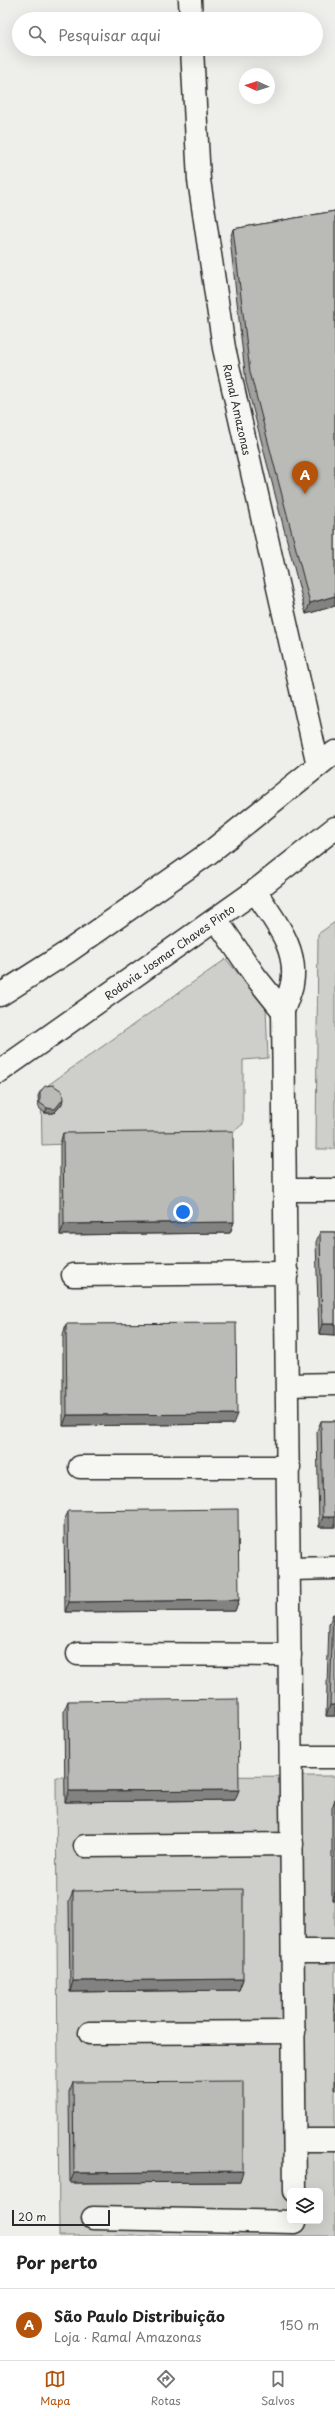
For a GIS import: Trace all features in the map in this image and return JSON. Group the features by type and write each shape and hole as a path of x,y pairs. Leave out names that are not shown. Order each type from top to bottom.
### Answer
{"street":[{"path":"190,0 191,12"},
{"name":"Ramal Amazonas","path":"192,56 199,180 224,348 327,759"},
{"path":"0,996 66,953 209,853 327,759"},
{"name":"Rodovia Josmar Chaves Pinto","path":"0,1071 255,891 335,828"},
{"path":"255,891 285,937 292,958 292,984 283,1011 292,1757 295,2188"},
{"path":"216,919 255,976 283,1011"},
{"path":"286,1190 335,1190"},
{"path":"73,1275 287,1273"},
{"path":"288,1385 335,1384"},
{"path":"80,1467 289,1467"},
{"path":"290,1569 335,1568"},
{"path":"78,1654 290,1655"},
{"path":"292,1757 335,1757"},
{"path":"85,1846 292,1844"},
{"path":"293,1951 335,1951"},
{"path":"90,2033 294,2032"},
{"path":"295,2140 335,2140"},
{"path":"93,2218 295,2226"}],"shaded area":[{"path":"335,922 335,1149 316,1149 318,934"},
{"path":"226,959 266,1007 268,1058 243,1060 243,1124 227,1137 42,1145 41,1090"},
{"path":"335,1776 335,2236 59,2236 56,1777"}],"building":[{"path":"335,211 335,596 310,603 250,372 233,229"},
{"path":"53,1085 62,1091 63,1099 55,1109 47,1108 40,1103 40,1092 45,1086"},
{"path":"233,1131 234,1222 64,1224 63,1133"},
{"path":"320,1232 335,1232 335,1324 322,1324"},
{"path":"236,1323 237,1414 67,1415 66,1324"},
{"path":"321,1421 335,1421 335,1517 323,1517"},
{"path":"238,1509 239,1600 69,1602 68,1511"},
{"path":"333,1614 335,1614 335,1705 330,1705"},
{"path":"238,1699 239,1790 69,1791 68,1701"},
{"path":"243,1889 243,1979 73,1981 73,1891"},
{"path":"243,2081 243,2171 74,2173 73,2082"}],"place":[{"name":"São Paulo Distribuição","path":"305,494"}]}
